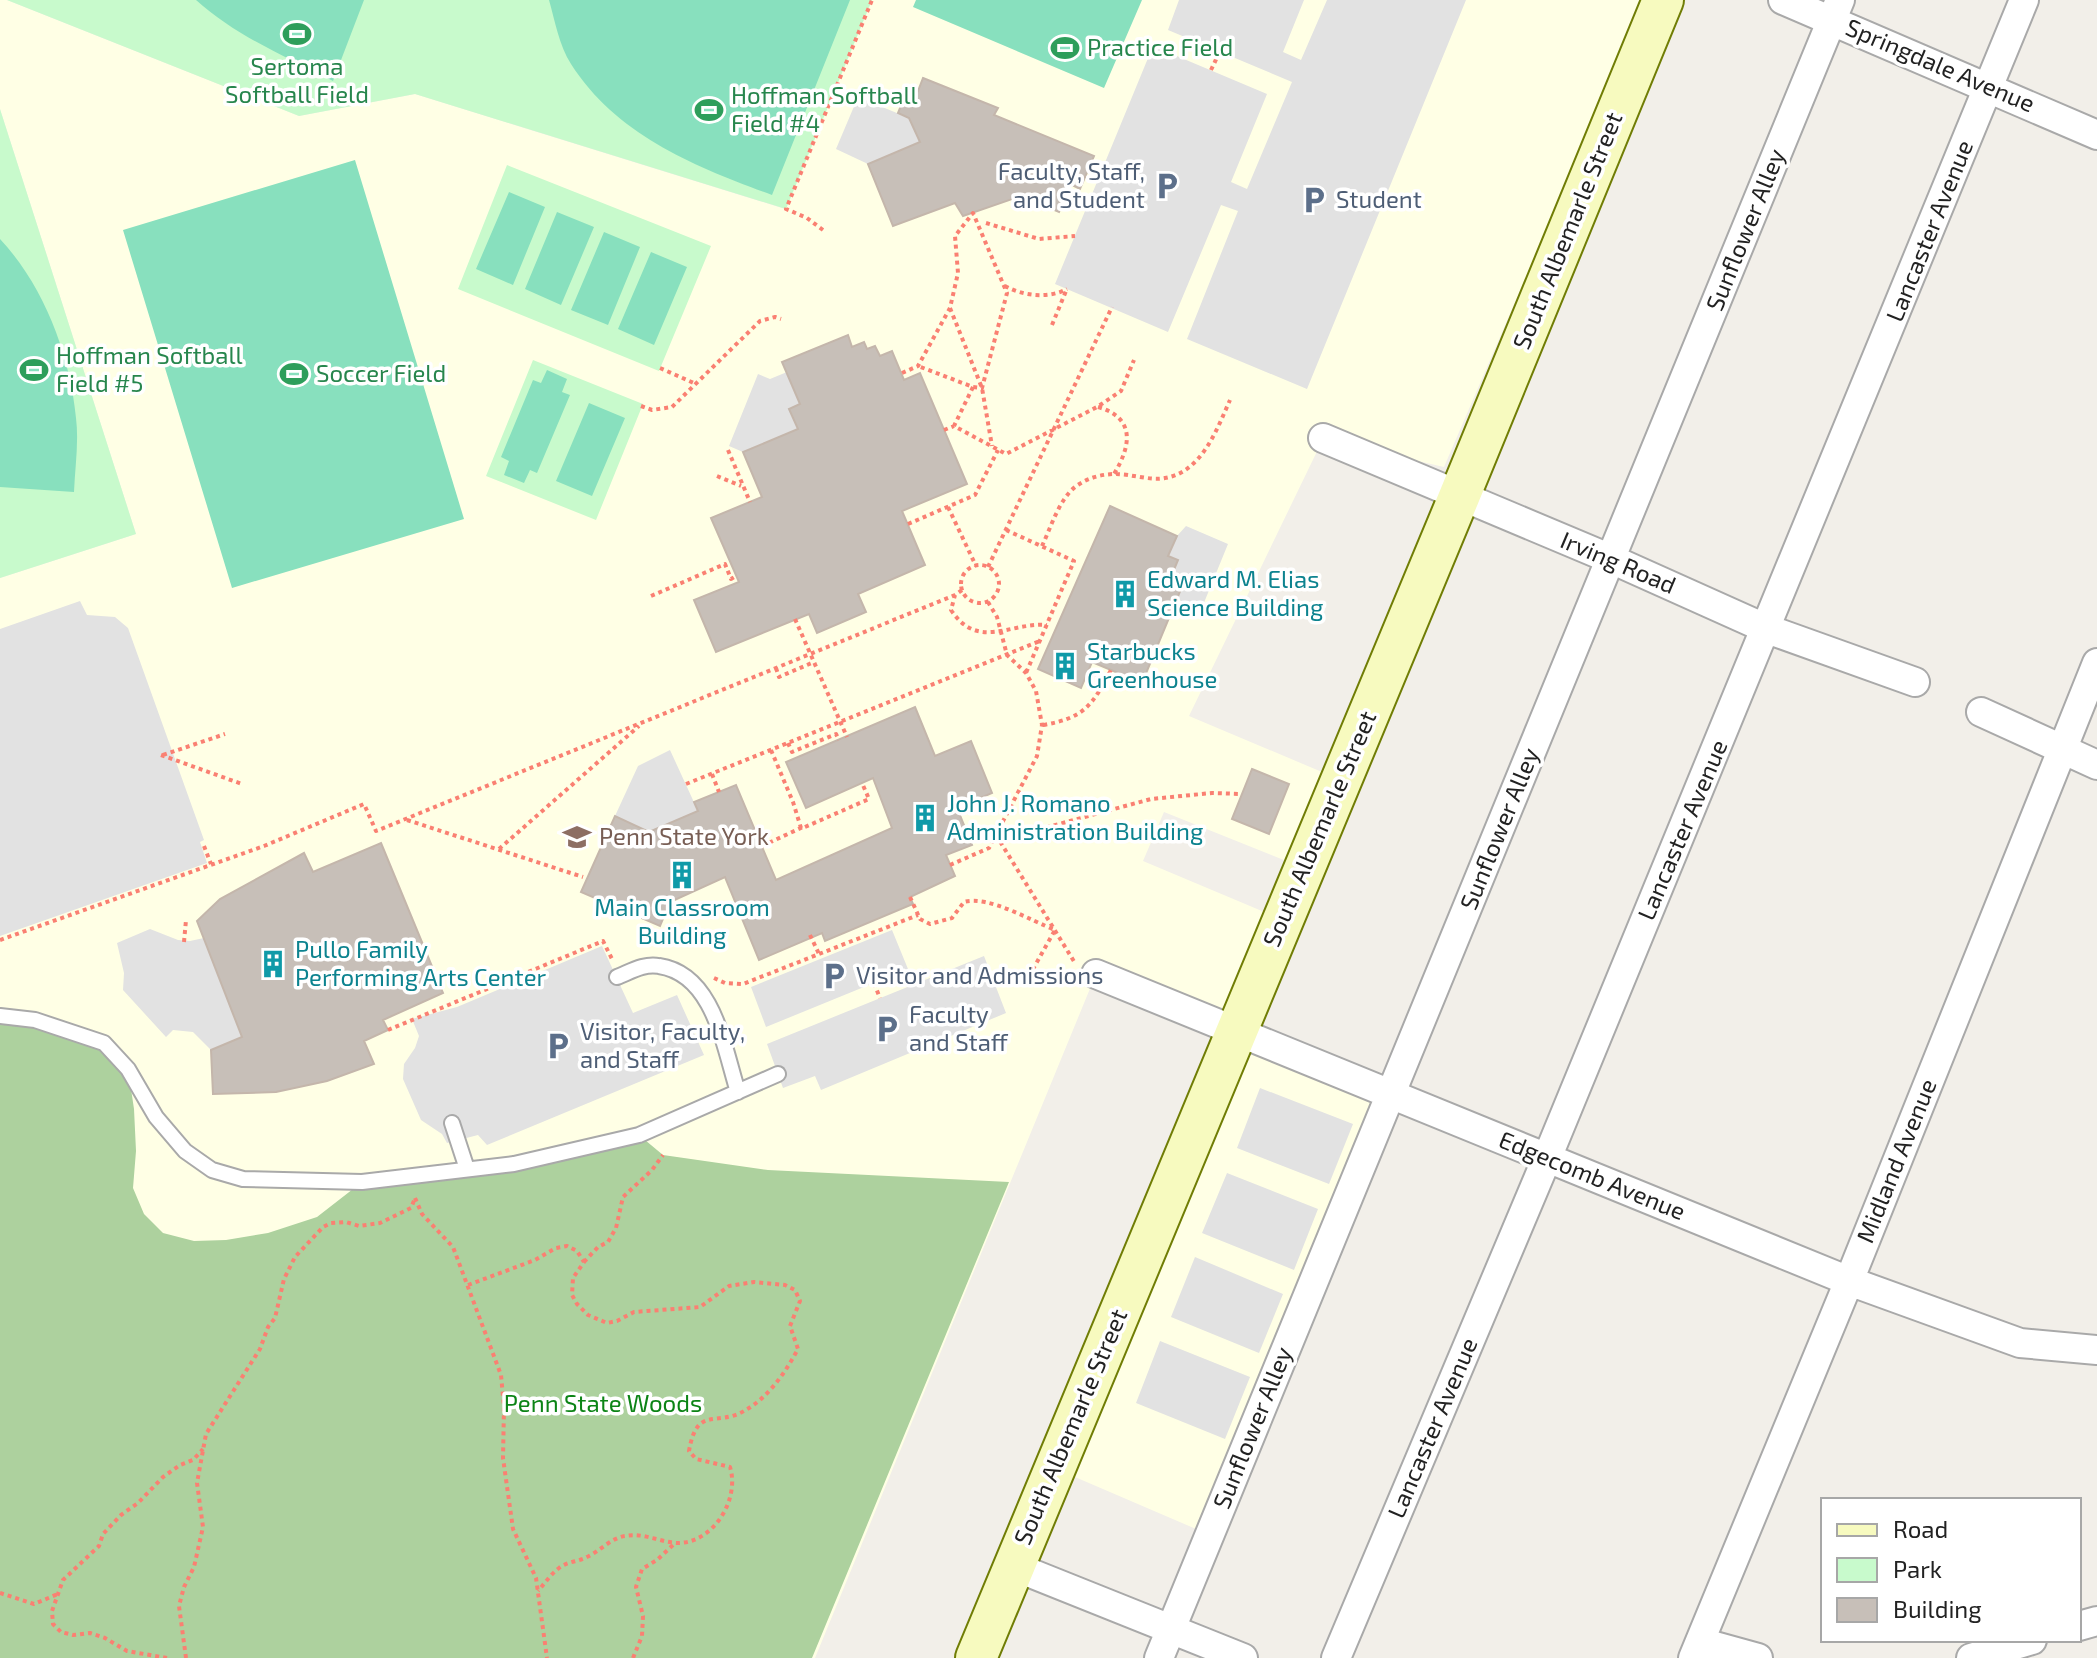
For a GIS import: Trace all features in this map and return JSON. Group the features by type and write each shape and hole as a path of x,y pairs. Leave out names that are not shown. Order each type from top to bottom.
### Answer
{"street":[{"name":"South Albemarle Street","path":"976,1658 1663,0"},
{"name":"Springdale Avenue","path":"1783,0 1836,10 1989,86 2097,135"},
{"name":"Lancaster Avenue","path":"1336,1658 1767,629 2024,0"},
{"name":"Sunflower Alley","path":"1159,1658 1836,10"},
{"name":"Irving Road","path":"1323,438 1611,559 1767,629 1915,682"},
{"name":"Midland Avenue","path":"1697,1650 2097,663"},
{"path":"1981,712 2097,765"},
{"name":"Edgecomb Avenue","path":"1087,971 1849,1281 2020,1343 2097,1350"},
{"path":"1013,1566 1243,1658"},
{"path":"1971,1658 2025,1642"},
{"path":"1697,1650 1758,1658"}],"lane":[{"path":"617,977 640,967 657,965 692,981 703,995 714,1019 738,1092"},
{"path":"0,1016 35,1020 104,1043 128,1069 156,1117 185,1151 212,1170 243,1179 362,1182 514,1164 639,1135 778,1074"},
{"path":"452,1123 467,1169"}],"path":[{"path":"823,230 807,218 786,209 872,0"},
{"path":"1211,70 1220,51"},
{"path":"902,373 918,366 950,308 958,273 955,236 973,213 1007,293 982,388"},
{"path":"986,223 1039,239 1075,236"},
{"path":"1004,285 1019,294 1033,295 1060,293 1067,289 1052,325"},
{"path":"988,567 1112,307"},
{"path":"950,308 982,388 992,446"},
{"path":"641,406 652,410 672,407 760,321 768,317 781,319"},
{"path":"954,426 1006,454 1097,407 1121,391 1134,360"},
{"path":"918,366 982,388"},
{"path":"660,368 696,384"},
{"path":"944,430 954,426 973,387"},
{"path":"1042,546 1061,505 1072,489 1087,479 1114,474 1164,478 1186,470 1203,453 1230,400"},
{"path":"1097,407 1112,411 1124,423 1127,436 1122,460 1114,474"},
{"path":"728,450 750,502"},
{"path":"908,524 975,495 998,450"},
{"path":"717,476 743,487"},
{"path":"948,507 976,566"},
{"path":"1006,530 1074,561 1026,673"},
{"path":"651,596 725,564 731,579 736,576"},
{"path":"976,566 988,567 998,575 999,588 988,602 975,603 962,590 962,578 976,566"},
{"path":"0,940 264,846 364,804 376,831 962,590"},
{"path":"955,595 951,610 957,619 979,631 995,634 1032,624 1047,625"},
{"path":"950,865 989,848 1037,756 1042,725 1036,691 1026,673 1007,655 1002,632 988,602"},
{"path":"795,619 847,737"},
{"path":"686,784 1040,641"},
{"path":"776,668 779,677 814,662"},
{"path":"1042,725 1063,722 1083,713 1098,696 1109,673 1087,674"},
{"path":"499,849 644,722"},
{"path":"225,734 161,755 242,784"},
{"path":"788,743 792,752 836,734 839,740"},
{"path":"771,750 804,827"},
{"path":"712,774 719,792"},
{"path":"762,846 869,799 862,783"},
{"path":"969,837 985,831 1011,837 1151,799 1212,793 1241,794"},
{"path":"405,819 583,877"},
{"path":"996,835 1055,930 1087,971"},
{"path":"204,846 211,864"},
{"path":"910,897 918,915 930,924 952,918 964,902"},
{"path":"956,898 964,902 985,902 1055,930"},
{"path":"708,975 725,983 743,984 918,915"},
{"path":"184,942 186,920"},
{"path":"1033,969 1055,930"},
{"path":"810,935 819,954"},
{"path":"388,1030 603,941 612,960 623,955"},
{"path":"874,983 880,998"},
{"path":"538,1591 570,1561 584,1559 621,1536 638,1535 675,1543 693,1542 717,1523 731,1493 733,1477 730,1467 696,1459 689,1451 691,1439 700,1423 746,1411 786,1371 798,1349 790,1326 800,1301 795,1290 785,1285 754,1282 729,1286 700,1307 634,1312 607,1323 588,1315 577,1304 572,1295 573,1278 598,1247 608,1242 616,1228 623,1197 663,1155"},
{"path":"186,1658 179,1606 200,1545 203,1512 197,1483 206,1434 260,1349 275,1318 284,1279 295,1257 323,1227 331,1223 346,1222 359,1226 380,1223 411,1208 415,1198 422,1214 453,1247 501,1375 503,1458 513,1529 536,1578 547,1658"},
{"path":"468,1285 535,1260 556,1248 567,1246 577,1251 584,1262"},
{"path":"167,1658 127,1651 90,1633 73,1635 61,1632 53,1624 52,1611 63,1580 99,1546 103,1534 163,1477 193,1460 205,1447"},
{"path":"633,1658 642,1636 643,1616 636,1587 642,1569 675,1543"},
{"path":"0,1593 34,1604 58,1594"}],"shaded area":[{"name":"Penn State York","path":"0,0 7,0 299,116 415,94 785,209 872,0 1645,0 1444,467 1323,439 1189,716 1341,780 1304,868 1164,812 1143,861 1283,920 1236,1031 1390,1095 1210,1535 1054,1468 1235,1031 1096,974 815,1658 0,1658 0,578 136,534 0,109"},
{"path":"1179,0 1304,0 1283,52 1301,60 1327,0 1466,0 1307,389 1187,339 1238,211 1221,205 1168,332 1055,284 1153,46 1267,94 1231,182 1247,189 1292,82 1168,30"},
{"path":"858,97 909,118 920,142 868,164 836,149"},
{"path":"787,372 802,385 798,429 743,452 729,446 758,374 770,379"},
{"path":"1186,526 1228,544 1201,610 1177,599 1181,589 1168,584 1177,560 1168,556 1177,536"},
{"path":"80,601 87,615 115,617 128,628 204,840 200,842 207,863 0,936 0,629"},
{"path":"670,750 698,811 649,832 615,816 638,766"},
{"path":"150,929 178,940 204,938 242,1037 211,1050 193,1032 173,1030 166,1037 123,990 124,973 117,943"},
{"name":"Visitor and Admissions","path":"892,930 908,969 766,1027 751,987"},
{"name":"Visitor, Faculty, and Staff","path":"602,946 633,1013 677,995 704,1055 487,1145 478,1135 447,1143 442,1134 421,1120 403,1079 404,1064 419,1036 412,1019 457,1007"},
{"name":"Faculty and Staff","path":"984,956 1006,1013 821,1090 815,1076 783,1088 767,1044"},
{"path":"1260,1088 1353,1124 1329,1184 1237,1148"},
{"path":"1227,1173 1318,1209 1294,1270 1202,1233"},
{"path":"1195,1257 1283,1294 1259,1353 1171,1317"},
{"path":"1160,1341 1250,1377 1225,1439 1136,1403"}],"green space":[{"path":"7,0 872,0 786,209 415,94 299,116"},
{"name":"Sertoma Softball Field","path":"196,0 364,0 333,81 245,35"},
{"name":"Hoffman Softball Field #4","path":"549,0 850,0 772,195 715,173 660,146 611,111 567,57"},
{"name":"Practice Field","path":"916,0 1142,0 1104,88 913,7"},
{"path":"0,109 136,534 0,578"},
{"name":"Soccer Field","path":"355,160 464,519 232,588 123,230"},
{"path":"507,165 711,246 659,371 458,289"},
{"path":"509,192 545,207 513,285 476,269"},
{"path":"557,212 594,227 561,305 525,289"},
{"path":"604,232 640,247 608,325 571,310"},
{"name":"Hoffman Softball Field #5","path":"0,239 30,278 61,346 73,394 77,427 74,492 0,487"},
{"path":"651,252 687,267 654,345 618,329"},
{"path":"533,360 643,404 596,520 486,476"},
{"path":"547,370 567,379 562,392 570,395 537,473 530,470 524,483 504,475 509,461 501,457 533,380 541,383"},
{"path":"589,403 625,418 592,496 556,481"},
{"name":"Penn State Woods","path":"0,1016 104,1043 128,1069 136,1151 133,1188 144,1214 163,1233 194,1241 226,1240 268,1233 317,1217 362,1182 514,1164 639,1135 663,1155 768,1170 1009,1182 812,1658 0,1658"}],"building":[{"path":"923,78 998,108 994,115 1094,156 1080,189 1070,184 1059,212 1021,196 963,216 955,203 893,226 868,164 920,142 909,118 898,113 909,86 918,91"},
{"path":"848,335 852,347 864,342 867,349 875,346 880,356 892,351 904,380 920,373 967,484 902,511 925,565 858,594 866,612 817,633 809,614 716,652 694,600 739,582 711,518 762,497 743,452 798,429 789,409 800,404 782,362"},
{"name":"Edward M. Elias Science Building","path":"1110,506 1177,536 1168,556 1178,560 1168,584 1181,589 1142,683 1092,662 1081,688 1038,669"},
{"path":"915,707 935,756 971,741 992,793 957,808 972,845 946,855 955,876 910,897 913,904 825,941 822,933 759,960 725,877 670,902 660,926 581,892 615,816 649,832 698,811 694,802 736,785 776,880 892,828 873,778 806,808 786,762"},
{"path":"1252,769 1289,784 1269,834 1232,819"},
{"name":"Pullo Family Performing Arts Center","path":"381,843 443,993 383,1020 388,1030 364,1041 374,1064 327,1081 276,1092 213,1094 211,1050 242,1037 197,921 220,899 304,853 313,872"}],"place":[{"name":"Sertoma Softball Field","path":"297,34"},
{"name":"Practice Field","path":"1065,48"},
{"name":"Hoffman Softball Field #4","path":"709,110"},
{"name":"Faculty, Staff, and Student","path":"1167,186"},
{"name":"Student","path":"1314,200"},
{"name":"Hoffman Softball Field #5","path":"34,370"},
{"name":"Soccer Field","path":"294,374"},
{"name":"Edward M. Elias Science Building","path":"1125,594"},
{"name":"Starbucks Greenhouse","path":"1065,666"},
{"name":"John J. Romano Administration Building","path":"925,818"},
{"name":"Penn State York","path":"577,837"},
{"name":"Main Classroom Building","path":"682,875"},
{"name":"Pullo Family Performing Arts Center","path":"273,964"},
{"name":"Visitor and Admissions","path":"834,976"},
{"name":"Faculty and Staff","path":"887,1029"},
{"name":"Visitor, Faculty, and Staff","path":"558,1046"}]}
